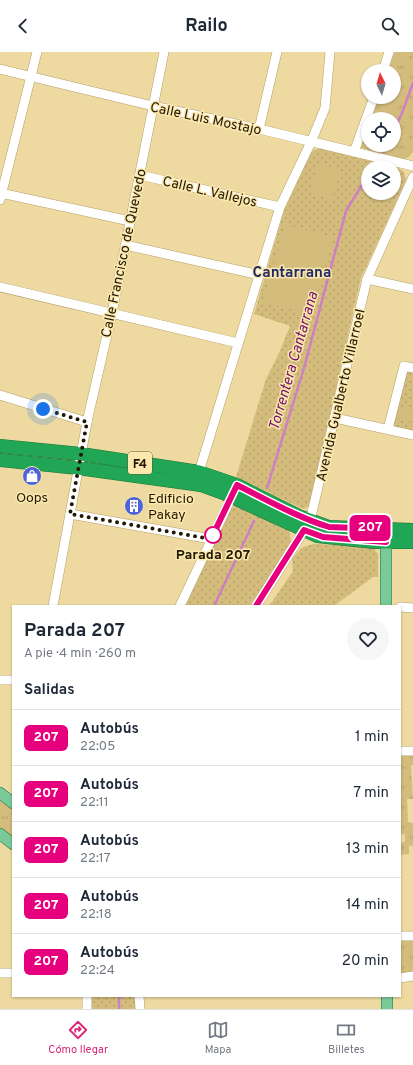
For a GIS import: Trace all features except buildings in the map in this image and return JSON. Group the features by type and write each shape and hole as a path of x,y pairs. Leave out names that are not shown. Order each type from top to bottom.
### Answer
{"highway":[{"name":"F4","path":"0,446 81,454 199,472 237,485 307,526"},
{"name":"F4","path":"0,460 189,482 201,485 307,526 329,527 386,535 413,542"},
{"name":"F4","path":"386,535 413,530"}],"main road":[{"path":"386,535 386,605"},
{"path":"0,793 12,802"},
{"path":"0,834 12,843"},
{"path":"387,997 387,1009"}],"street":[{"path":"37,52 1,196 130,221"},
{"name":"Calle Francisco de Quevedo","path":"53,605 87,422 112,313 164,52"},
{"path":"259,129 277,52"},
{"path":"199,472 280,207 311,142 325,108 330,52"},
{"path":"385,64 389,52"},
{"name":"Calle Luis Mostajo","path":"0,68 153,106 259,129 413,166"},
{"path":"354,152 371,104"},
{"name":"Calle L. Vallejos","path":"140,175 280,207"},
{"name":"Avenida Gualberto Villarroel","path":"257,605 307,526 335,418 367,279 413,177"},
{"path":"125,245 260,275"},
{"path":"367,279 413,289"},
{"path":"0,287 238,344"},
{"path":"388,429 404,366 413,368"},
{"path":"0,395 87,422"},
{"path":"335,418 413,435"},
{"path":"180,605 237,485"},
{"path":"70,514 211,539"},
{"path":"401,607 413,608"},
{"path":"0,680 12,680"},
{"path":"401,751 413,752"},
{"path":"401,936 413,936"},
{"path":"0,973 12,973"},
{"path":"401,978 413,976"},
{"path":"87,997 87,1009"},
{"path":"139,997 140,1009"}],"green space":[{"path":"395,52 413,52 413,152 409,157 404,159 377,152 401,152 401,112 371,112 374,104 401,104 401,64 390,64"},
{"path":"361,135 361,148 358,146"},
{"path":"319,148 370,160 361,160 361,200 397,200 361,278 309,506 303,509 236,477 266,379 290,326 254,314 284,211 311,152"},
{"path":"318,163 341,170 332,200 309,193"},
{"path":"401,170 404,172 406,180 401,191"},
{"path":"285,224 333,238 311,315 263,302"},
{"path":"406,369 413,370 413,433 392,427"},
{"path":"399,408 413,411 413,422 397,418"},
{"path":"239,505 289,530 291,540 288,548 251,605 184,605 229,510"},
{"path":"313,544 373,547 378,554 378,577 373,577 335,605 270,605 293,571 292,559 301,548"},
{"path":"401,755 413,755 413,765 411,765 413,799 407,799 408,822 413,823 413,846 409,846 409,854 401,855 401,843 405,842 405,834 401,834"},
{"path":"0,798 12,807 12,838 0,830"},
{"path":"401,941 413,941 413,972 401,973"},
{"path":"91,997 135,997 136,1009 92,1009"}],"waterway":[{"name":"Torrentera Cantarrana","path":"401,115 413,83"},
{"name":"Torrentera Cantarrana","path":"267,488 304,368 346,211 361,186"},
{"name":"Torrentera Cantarrana","path":"214,605 254,521"},
{"name":"Torrentera Cantarrana","path":"119,997 119,1009"}],"bus line":[{"name":"207","path":"211,539 237,485 299,516 329,527 386,529 386,542 323,537 304,530 257,605"}],"place":[{"name":"Oops","path":"32,476"},
{"name":"Edificio Pakay","path":"134,506"},
{"name":"Parada 207","path":"213,535"}],"district":[{"name":"Cantarrana","path":"292,272"}],"route":[{"path":"43,409 87,422 70,514 211,539 213,535"}]}
